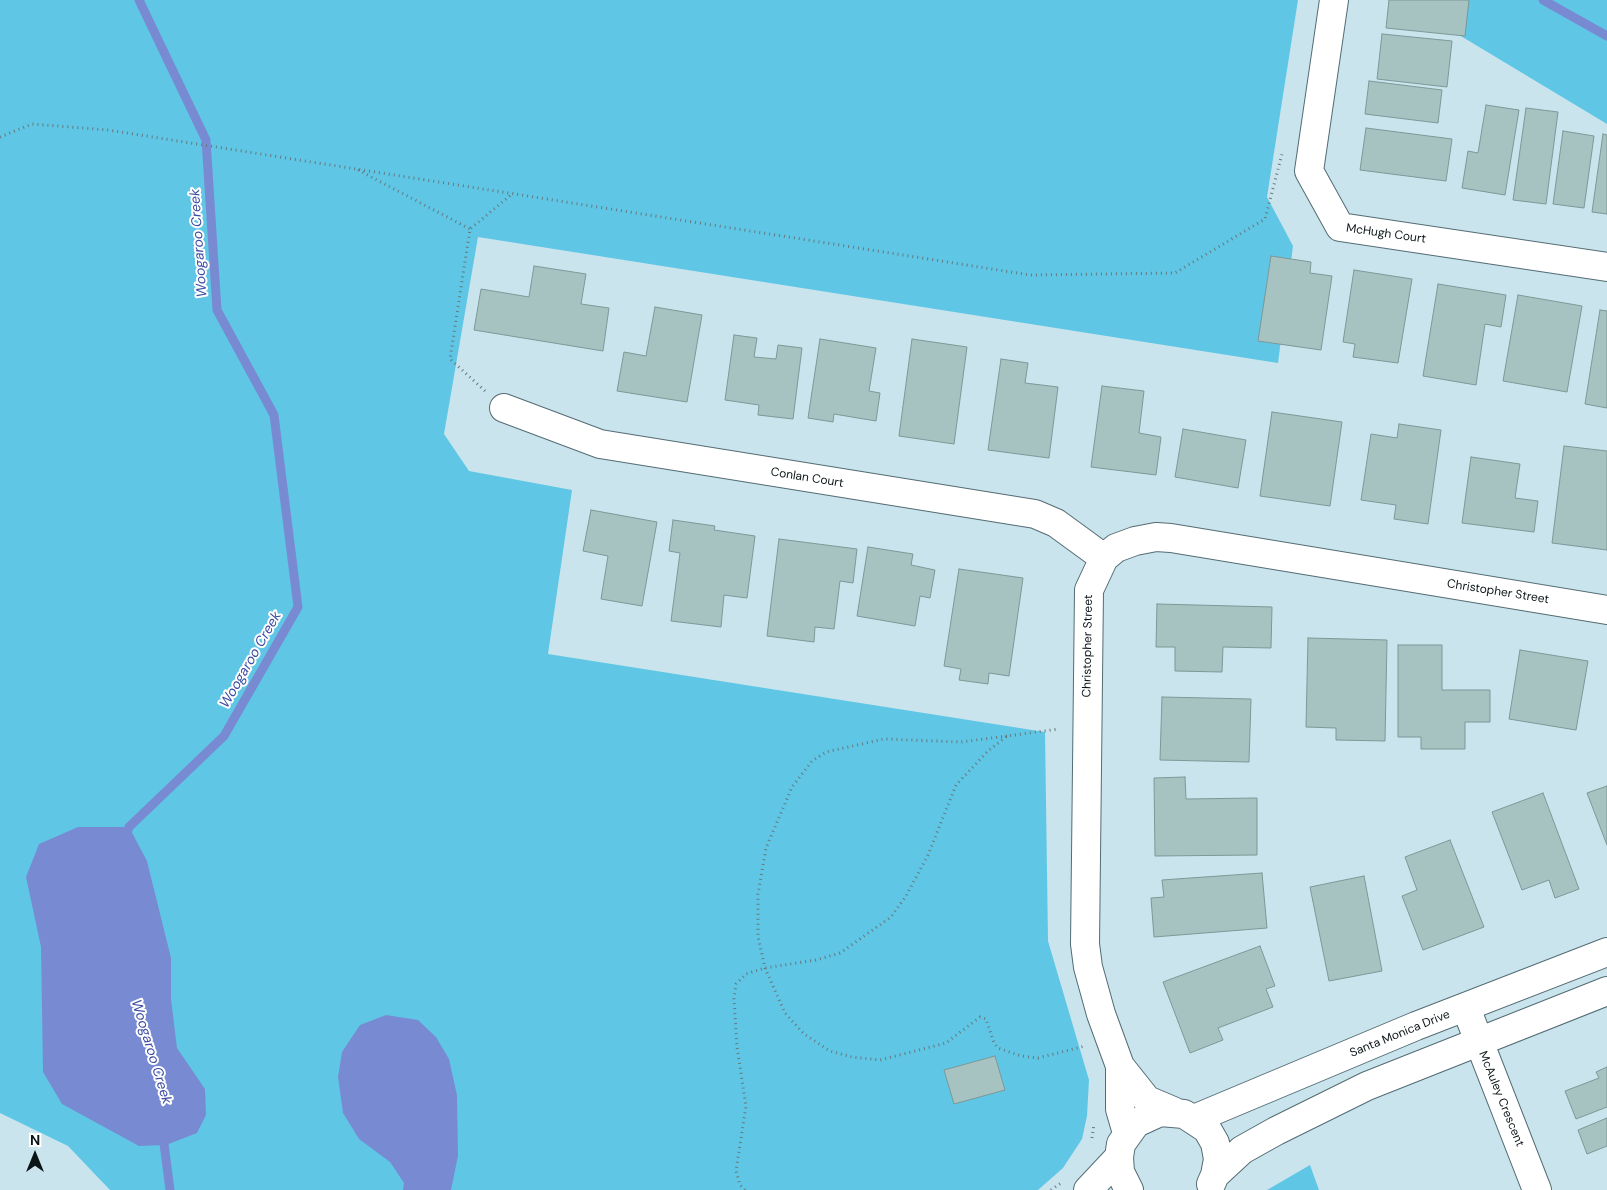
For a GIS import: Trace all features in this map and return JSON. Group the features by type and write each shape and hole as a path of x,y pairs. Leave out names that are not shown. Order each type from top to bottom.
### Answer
{"street":[{"name":"McHugh Court","path":"1334,0 1308,171 1340,227 1607,267"},
{"name":"Conlan Court","path":"504,408 600,444 1035,514 1056,523 1104,558"},
{"name":"Christopher Street","path":"1123,1145 1120,1110 1120,1066 1095,993 1085,944 1089,590 1104,558 1116,548 1135,541 1156,537 1171,538 1607,610"},
{"name":"Santa Monica Drive","path":"1088,1190 1123,1145 1136,1123 1147,1116 1160,1112 1184,1115 1466,1008 1607,952"},
{"path":"1212,1182 1242,1150 1367,1086 1607,991"},
{"name":"McAuley Crescent","path":"1466,1008 1477,1041 1537,1190"},
{"name":"Christopher Street","path":"1120,1066 1147,1100 1184,1115"},
{"path":"1184,1115 1207,1129 1215,1143 1218,1159 1212,1182"},
{"path":"1123,1145 1120,1172 1129,1190"}],"path":[{"path":"0,138 32,124 108,130 1030,275 1175,273 1265,219 1284,146"},
{"path":"354,168 470,230"},
{"path":"504,408 450,359 470,230 512,194"},
{"path":"1088,728 1046,730 961,742 884,739 826,752 812,761 792,787 766,848 758,894 758,937 765,968 786,1013 804,1034 830,1051 852,1058 880,1060 946,1042 980,1017 986,1019 998,1048 1021,1056 1038,1058 1112,1039"},
{"path":"745,1190 740,1185 736,1171 746,1106 737,1047 734,999 736,984 746,974 765,968 816,960 840,953 890,917 906,896 928,855 956,785 988,751 1007,736"}],"shaded area":[{"path":"0,0 1298,0 1267,197 1293,246 1278,363 478,237 444,434 469,471 572,490 548,654 1045,732 1048,941 1089,1080 1087,1116 1082,1139 1063,1168 1038,1190 110,1190 68,1146 0,1113"},
{"path":"1401,0 1607,0 1607,124"},
{"path":"1310,1165 1319,1190 1267,1190"}],"water":[{"path":"78,827 129,827 147,861 171,958 171,999 177,1048 205,1089 206,1115 197,1133 166,1145 139,1146 62,1104 43,1072 41,947 26,877 39,844"},
{"path":"386,1015 418,1020 436,1037 449,1059 457,1095 458,1156 451,1190 403,1190 404,1183 390,1162 359,1139 343,1113 338,1077 342,1052 360,1025"}],"building":[{"path":"1389,0 1469,0 1465,36 1386,28"},
{"path":"1382,34 1452,41 1447,87 1377,79"},
{"path":"1369,81 1442,90 1438,123 1365,114"},
{"path":"1486,105 1519,110 1505,195 1462,188 1468,151 1478,153"},
{"path":"1526,108 1558,112 1546,204 1513,200"},
{"path":"1366,128 1452,139 1446,181 1360,170"},
{"path":"1563,131 1594,136 1584,208 1553,204"},
{"path":"1603,134 1607,135 1607,214 1592,212"},
{"path":"1271,256 1311,262 1310,273 1332,276 1321,350 1258,341"},
{"path":"534,266 586,274 581,304 609,308 603,351 474,330 481,289 529,297"},
{"path":"1354,270 1412,279 1398,363 1353,357 1355,344 1343,342"},
{"path":"1438,284 1506,295 1501,327 1485,324 1476,385 1423,376"},
{"path":"1518,295 1582,306 1567,392 1503,381"},
{"path":"655,307 702,315 687,402 617,391 624,352 646,356"},
{"path":"1600,310 1607,311 1607,408 1585,404"},
{"path":"734,335 757,338 754,357 776,359 778,345 802,348 793,419 758,415 759,405 725,400"},
{"path":"820,339 876,348 869,391 880,393 876,421 834,414 833,422 808,418"},
{"path":"912,339 967,347 954,444 899,436"},
{"path":"1001,359 1028,363 1025,383 1058,387 1049,458 988,450"},
{"path":"1102,386 1144,391 1139,433 1161,437 1156,475 1091,467"},
{"path":"1272,412 1342,422 1330,506 1260,496"},
{"path":"1399,424 1441,430 1428,524 1394,519 1396,505 1361,500 1371,434 1397,438"},
{"path":"1183,429 1246,440 1238,488 1175,477"},
{"path":"1564,446 1607,451 1607,550 1552,543"},
{"path":"1471,457 1520,464 1515,498 1538,501 1534,532 1462,523"},
{"path":"591,510 657,522 642,606 601,599 608,556 583,551"},
{"path":"673,520 715,526 714,530 755,536 747,598 724,595 721,627 671,621 680,553 669,551"},
{"path":"779,539 857,549 853,583 840,581 834,629 815,627 814,642 767,636"},
{"path":"868,547 913,554 911,565 935,570 930,598 920,596 915,626 857,616"},
{"path":"959,569 1023,578 1009,676 989,673 988,684 959,680 961,669 944,666"},
{"path":"1157,604 1272,607 1271,648 1223,647 1222,672 1175,671 1175,647 1156,647"},
{"path":"1308,638 1387,640 1385,741 1336,740 1336,728 1306,727"},
{"path":"1398,645 1442,645 1442,690 1490,690 1490,722 1465,722 1465,749 1421,749 1421,737 1398,737"},
{"path":"1520,650 1588,661 1576,730 1509,719"},
{"path":"1162,697 1251,699 1249,762 1160,760"},
{"path":"1185,777 1186,799 1257,798 1257,855 1155,856 1154,778"},
{"path":"1607,786 1607,845 1587,793"},
{"path":"1543,793 1579,889 1555,898 1549,880 1522,890 1492,812"},
{"path":"1450,840 1484,927 1423,950 1402,896 1417,890 1405,857"},
{"path":"1262,873 1267,928 1154,937 1151,898 1164,897 1162,880"},
{"path":"1364,876 1382,971 1329,981 1310,887"},
{"path":"1260,946 1275,986 1266,989 1273,1007 1218,1028 1223,1040 1190,1053 1163,982"},
{"path":"995,1056 1005,1090 954,1104 944,1070"},
{"path":"1607,1067 1607,1107 1576,1119 1565,1091 1599,1078 1596,1072"},
{"path":"1607,1118 1607,1146 1587,1154 1578,1130"}],"waterway":[{"name":"Woogaroo Creek","path":"126,836 129,827 224,736 298,607 274,415 217,310 206,140 139,0"},
{"path":"1543,0 1607,36"},
{"name":"Woogaroo Creek","path":"163,1136 170,1190"}]}
